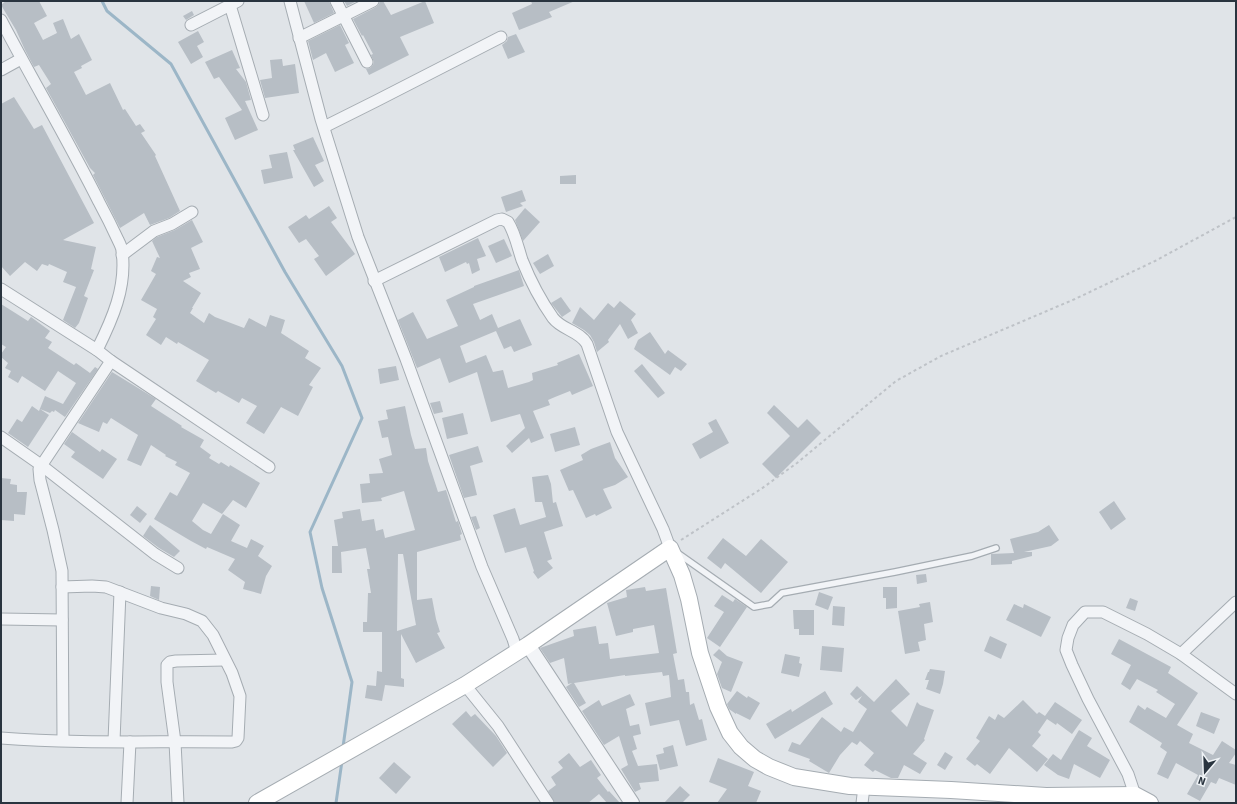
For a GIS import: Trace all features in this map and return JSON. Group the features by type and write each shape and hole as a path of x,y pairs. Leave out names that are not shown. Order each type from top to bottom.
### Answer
{"main road":[{"path":"257,803 465,686 670,548 682,575 700,653 716,701 730,733 741,747 769,768 794,777 864,787 1046,796 1135,795 1150,803"}],"street":[{"path":"290,1 324,127 358,237 406,359 482,567 513,639 522,648 632,803"},
{"path":"336,1 367,62"},
{"path":"299,38 372,1"},
{"path":"191,25 234,3 263,115"},
{"path":"1,20 21,59 87,176 122,250 123,269 120,292 111,322 98,350"},
{"path":"324,127 501,37"},
{"path":"1,70 21,59"},
{"path":"122,255 154,231 172,224 192,212"},
{"path":"374,280 497,220 502,219 508,222 523,262 537,292 554,319 584,338 587,344 617,432 663,529 670,548"},
{"path":"2,291 98,350 111,362 269,467"},
{"path":"63,740 62,571 38,474 41,465 111,362"},
{"path":"1,437 41,465 155,554 178,568"},
{"path":"1,738 130,742 232,742 236,741 238,738 240,696 226,660 213,635 202,621 186,614 161,608 106,587 62,587"},
{"path":"114,741 120,592"},
{"path":"1181,654 1236,602"},
{"path":"1135,795 1128,774 1088,699 1066,650 1068,638 1073,625 1085,612 1103,612 1148,634 1181,654 1236,694"},
{"path":"1,619 62,620"},
{"path":"178,803 175,742 167,682 167,664 176,661 226,660"},
{"path":"465,686 498,726 548,803"},
{"path":"127,803 130,742"},
{"path":"862,803 864,787"}],"lane":[{"path":"670,548 754,607 770,604 782,593 972,556 996,548"}],"path":[{"path":"670,548 761,489 797,463 896,381 941,356 1075,299 1149,264 1236,217"}],"building":[{"path":"6,1 39,1 47,16 34,23 43,40 57,33 53,23 63,19 71,39 79,34 92,60 74,72 86,95 110,83 123,110 125,109 136,126 140,124 145,131 141,133 156,155 155,156 180,211 169,218 150,225 144,213 120,228 93,175 95,173 90,168 46,88 51,84 39,65 34,67 16,30 1,5"},
{"path":"304,1 329,1 334,13 314,23"},
{"path":"344,1 357,1 347,6"},
{"path":"380,1 383,1 391,15 425,1 434,23 400,37 409,55 369,75 366,69 373,65 374,62 371,55 373,54 353,19 376,7"},
{"path":"531,1 575,1 549,12 552,17 519,30 512,13 532,4"},
{"path":"192,11 194,15 186,20 183,16"},
{"path":"340,25 349,43 345,45 354,63 335,72 326,53 313,60 308,41"},
{"path":"198,31 204,42 197,46 203,57 191,64 178,42"},
{"path":"516,34 525,52 508,59 502,45 507,41 508,37"},
{"path":"232,50 240,68 236,69 246,82 251,100 245,101 258,130 235,140 225,118 242,110 219,77 214,79 205,62"},
{"path":"282,59 283,66 295,64 299,93 265,98 260,80 272,78 270,60"},
{"path":"14,97 34,129 42,125 94,223 63,240 96,247 91,269 94,270 84,296 88,298 79,323 75,328 63,320 76,287 63,282 67,272 49,264 48,266 42,264 37,271 25,262 10,276 1,266 1,104"},
{"path":"313,137 324,161 315,165 324,181 314,187 293,150 295,150 293,145"},
{"path":"287,152 293,178 264,184 261,170 272,168 269,155"},
{"path":"576,175 576,184 560,184 560,176"},
{"path":"522,190 526,201 520,203 523,206 506,212 501,197"},
{"path":"329,206 337,218 331,222 355,254 326,276 314,259 319,256 306,239 299,243 288,227 306,215 309,219"},
{"path":"525,208 540,222 523,241 515,220"},
{"path":"192,220 203,242 191,248 200,269 189,273 191,277 183,281 201,293 190,313 204,323 209,313 215,317 244,328 249,318 266,327 270,315 285,320 281,333 309,351 305,358 321,368 309,385 313,387 298,416 281,407 264,434 246,423 257,406 242,398 239,403 218,391 216,393 196,381 209,360 178,342 177,344 166,337 161,345 146,335 156,319 153,317 157,309 141,300 156,274 151,271 157,257 160,258 152,241 157,237 175,230"},
{"path":"478,238 486,256 477,259 480,270 472,274 469,263 467,264 466,262 445,272 439,257"},
{"path":"504,239 512,256 496,263 488,246"},
{"path":"548,254 554,266 540,274 533,263"},
{"path":"519,270 524,286 473,304 480,320 492,314 498,328 520,319 532,345 514,352 511,346 504,349 496,331 460,346 466,363 486,355 493,372 503,370 508,388 529,382 533,380 532,373 558,365 557,363 579,354 593,386 572,395 570,391 555,397 548,400 550,405 533,411 544,438 531,443 529,438 512,453 506,446 525,428 520,414 491,422 477,372 449,383 440,358 417,368 398,320 413,312 427,339 458,326 446,300 474,286"},
{"path":"561,297 571,311 562,317 551,303"},
{"path":"620,301 636,314 631,320 638,333 628,339 620,324 608,340 609,342 597,352 590,335 572,323 580,307 594,320 608,303 614,308"},
{"path":"1,304 28,321 31,317 50,331 45,338 52,342 48,348 74,365 76,363 90,373 95,367 98,369 65,417 55,410 54,412 52,411 50,413 40,409 49,415 28,447 8,433 17,419 22,422 32,406 39,411 45,396 63,404 76,383 58,371 45,391 22,376 18,383 8,377 11,371 5,368 8,363 1,357 1,354 6,347 1,344"},
{"path":"650,332 665,354 668,350 687,364 681,371 675,367 670,375 634,349 638,340"},
{"path":"642,364 665,393 658,398 634,371"},
{"path":"396,366 399,380 380,384 378,369"},
{"path":"112,372 156,399 151,406 182,426 181,427 204,440 200,447 211,455 209,458 219,464 221,462 229,467 230,465 260,483 246,508 233,500 222,514 203,503 192,521 203,530 211,534 223,514 240,525 231,541 247,548 251,539 264,546 258,556 272,566 266,576 261,594 243,589 245,582 228,570 235,559 207,547 206,549 154,519 170,492 177,496 190,473 175,465 177,462 165,456 166,455 151,445 141,466 127,460 138,435 111,418 107,424 103,422 99,432 78,423"},
{"path":"440,401 443,412 434,414 430,403"},
{"path":"774,405 798,428 807,419 821,433 776,478 762,464 790,436 767,413"},
{"path":"405,406 415,449 426,448 428,461 438,492 446,490 456,522 458,521 462,534 460,535 461,540 417,552 417,600 432,598 440,632 437,633 445,648 416,663 401,634 401,678 404,679 404,687 385,685 382,701 365,698 367,685 376,686 377,671 382,672 382,632 363,632 363,622 367,622 368,593 371,593 367,569 370,569 366,548 341,552 342,573 332,573 332,546 338,546 334,520 343,518 342,512 360,509 362,521 374,519 376,531 383,529 385,538 415,530 404,491 381,498 382,501 362,503 360,484 370,483 369,474 383,473 379,459 392,455 388,437 382,438 378,421 388,419 386,410","holes":["398,554 403,554 416,625 397,631"]},
{"path":"463,413 468,434 447,439 442,418"},
{"path":"716,419 729,443 700,459 692,444 713,432 708,423"},
{"path":"575,427 580,445 555,452 550,434"},
{"path":"72,432 100,452 102,449 117,459 103,479 71,457 75,452 64,444"},
{"path":"610,442 615,458 628,477 615,485 603,489 612,508 596,516 595,514 586,518 573,490 569,491 560,470 583,460 581,455 591,449"},
{"path":"478,446 483,462 470,466 477,495 464,498 449,455"},
{"path":"548,475 551,484 553,503 556,502 563,526 544,532 552,559 547,561 553,568 538,579 533,572 534,571 526,547 505,553 493,515 515,508 520,525 546,517 542,502 535,502 532,477"},
{"path":"1,478 11,479 10,484 17,485 17,492 27,492 25,515 14,514 14,521 1,520"},
{"path":"1114,501 1126,519 1111,530 1099,512"},
{"path":"137,506 147,514 140,523 130,515"},
{"path":"476,516 480,528 476,530 471,517"},
{"path":"150,525 180,551 174,557 143,536"},
{"path":"1049,525 1059,540 1051,546 1024,552 1032,552 1032,556 1012,561 1012,564 991,565 991,554 1014,553 1010,539 1038,532"},
{"path":"723,538 746,556 761,539 788,562 761,593 725,563 721,569 707,558"},
{"path":"926,574 927,582 917,584 916,575"},
{"path":"151,586 160,587 159,600 150,596"},
{"path":"645,587 646,591 666,588 677,653 673,654 678,680 684,679 686,692 689,692 690,705 694,703 699,720 702,719 707,740 686,746 679,720 650,726 645,703 671,697 669,675 663,676 662,672 625,675 574,683 586,703 579,707 566,687 572,683 568,684 564,658 550,663 540,648 574,636 573,630 596,626 599,644 608,643 610,659 659,653 654,625 633,629 633,632 616,636 607,603 627,597 626,590"},
{"path":"883,587 897,587 897,608 886,609 886,598 883,598"},
{"path":"819,592 833,597 828,610 815,605"},
{"path":"722,595 733,602 735,599 747,607 720,647 707,638 724,612 714,606"},
{"path":"1130,598 1138,601 1135,611 1126,608"},
{"path":"930,602 933,622 924,624 926,640 918,642 920,651 905,654 898,611 920,607 919,604"},
{"path":"1014,604 1023,608 1024,604 1051,617 1041,637 1006,620"},
{"path":"833,606 845,607 844,626 832,625"},
{"path":"793,610 814,610 814,635 799,635 799,629 794,629"},
{"path":"990,636 1007,644 1001,659 984,651"},
{"path":"1119,639 1171,667 1168,673 1198,693 1177,725 1193,734 1189,743 1213,755 1222,741 1236,750 1236,753 1229,763 1236,765 1236,785 1219,778 1216,784 1211,782 1200,801 1187,794 1198,775 1176,763 1168,779 1157,774 1167,752 1160,747 1162,743 1129,722 1138,705 1145,710 1147,707 1166,718 1175,704 1156,692 1158,690 1137,679 1130,690 1121,684 1131,665 1111,654"},
{"path":"822,646 844,648 842,672 820,670"},
{"path":"719,649 727,656 743,662 731,692 722,688 717,674 722,662 713,655"},
{"path":"785,654 800,657 799,663 802,664 799,677 781,673"},
{"path":"930,669 945,671 940,694 926,689 929,680 925,680"},
{"path":"896,679 910,694 891,711 907,727 917,702 920,705 934,710 924,739 925,740 913,754 927,763 920,774 904,765 898,778 891,778 875,770 873,772 864,765 874,753 860,741 857,745 852,742 840,755 829,773 809,761 810,759 788,751 792,742 800,745 822,717 841,732 844,727 853,732 867,709 858,702 862,696 856,700 850,694 857,686 874,702"},
{"path":"737,691 747,698 748,696 760,703 750,720 729,709 727,704"},
{"path":"825,691 833,704 775,739 766,724 791,709 792,712"},
{"path":"630,694 635,705 626,709 630,726 639,724 641,734 633,736 637,749 632,751 638,766 657,764 659,781 639,783 641,789 635,792 621,769 628,765 619,736 604,745 582,711 599,700 602,706"},
{"path":"1023,700 1037,714 1039,712 1045,716 1055,702 1082,720 1072,734 1057,723 1056,725 1047,719 1038,732 1041,735 1032,746 1048,759 1037,772 1009,748 990,774 977,764 975,766 966,759 980,741 976,738 989,716 995,720 998,714 1004,718"},
{"path":"466,711 471,717 475,714 496,736 507,753 493,767 452,724"},
{"path":"1201,712 1220,719 1214,734 1196,726"},
{"path":"1079,730 1092,738 1087,746 1110,760 1100,778 1074,764 1069,779 1058,775 1044,765 1053,754 1061,760"},
{"path":"673,745 678,766 660,770 656,755 664,753 663,748"},
{"path":"945,752 953,757 945,770 937,765"},
{"path":"569,753 580,767 591,760 601,775 597,778 608,792 609,791 620,803 607,803 599,794 588,803 555,803 548,791 556,785 551,777 563,768 558,762"},
{"path":"718,758 754,772 748,786 761,791 756,803 717,803 727,789 709,782"},
{"path":"394,762 411,777 396,794 379,778"},
{"path":"680,786 690,795 682,803 664,803"}],"waterway":[{"path":"102,1 107,11 171,64 285,272 342,366 362,418 310,532 322,588 352,682 343,747"},
{"path":"336,803 342,761"}]}
